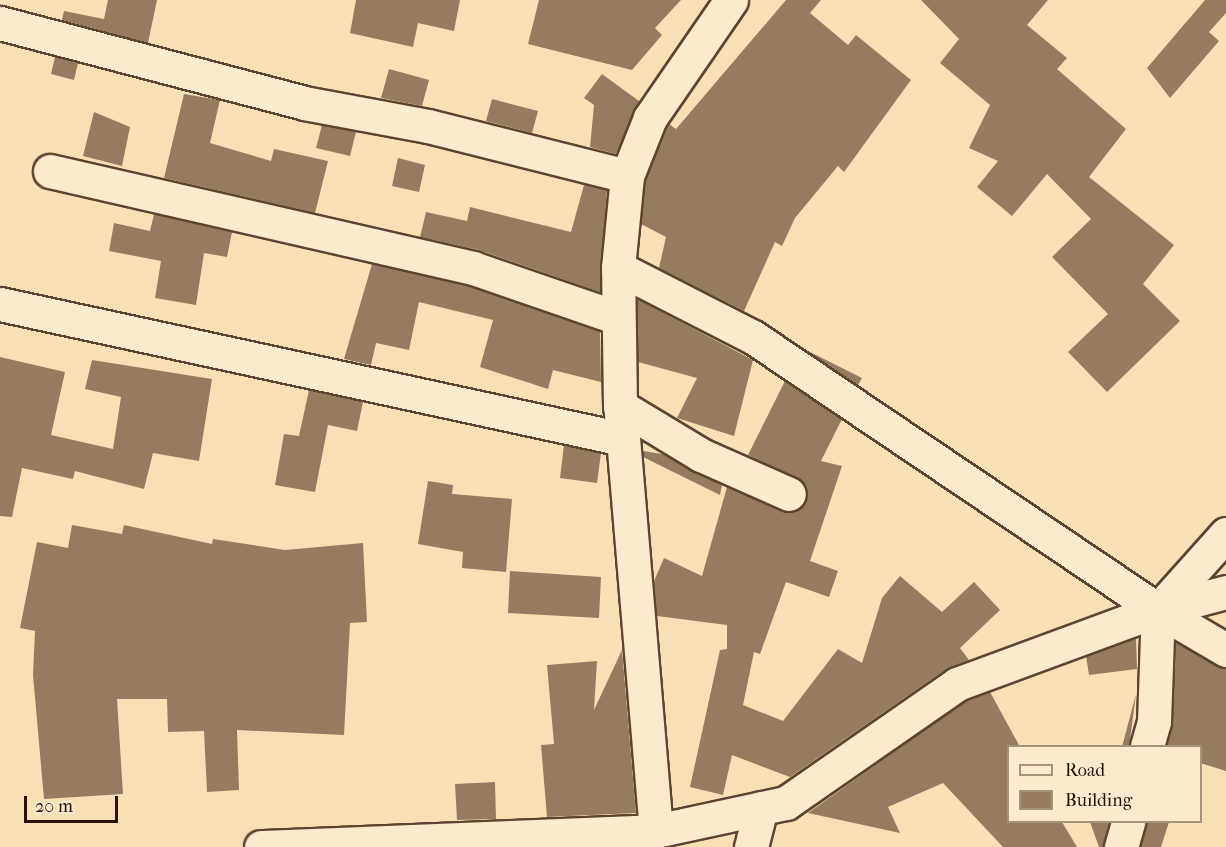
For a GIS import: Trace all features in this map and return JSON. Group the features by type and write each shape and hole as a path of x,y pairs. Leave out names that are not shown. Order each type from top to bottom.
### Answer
{"street":[{"path":"656,831 620,406 615,317 618,268 627,176 650,118 730,0"},
{"path":"0,23 304,103 428,126 627,176"},
{"path":"50,171 473,268 615,317"},
{"path":"618,268 753,337 1158,610 1226,650"},
{"path":"0,304 623,440"},
{"path":"620,406 701,455 789,494"},
{"path":"1148,745 1154,722 1158,610 1226,534"},
{"path":"261,847 656,831 786,803 957,684 1158,610 1226,592"},
{"path":"751,847 761,808"},
{"path":"1121,847 1128,823"}],"building":[{"path":"108,0 157,0 148,43 62,20 64,11 104,19"},
{"path":"356,0 460,0 454,31 418,23 413,47 350,33"},
{"path":"539,0 681,0 655,28 662,35 632,70 528,44"},
{"path":"786,0 821,0 810,13 848,45 856,35 911,80 844,172 838,166 795,218 782,246 775,242 744,311 659,268 666,237 641,224 645,180 669,124 676,129"},
{"path":"921,0 1048,0 1027,25 1067,58 1057,69 1126,129 1089,177 1174,245 1143,284 1180,321 1107,392 1068,352 1108,314 1052,257 1091,219 1047,174 1012,216 977,187 998,161 969,148 990,105 940,63 959,39"},
{"path":"1205,0 1226,0 1226,13 1209,32 1219,41 1170,98 1147,68"},
{"path":"55,57 78,63 74,80 51,74"},
{"path":"389,69 429,80 422,106 381,98"},
{"path":"602,74 639,101 616,154 590,147 594,105 584,98"},
{"path":"184,94 220,100 210,143 271,161 274,149 328,161 315,213 164,178"},
{"path":"492,99 538,111 532,133 486,121"},
{"path":"94,112 130,127 122,166 83,156"},
{"path":"322,125 356,132 350,156 316,148"},
{"path":"398,158 425,165 419,192 392,186"},
{"path":"584,185 607,190 600,292 479,250 420,237 426,212 467,221 470,207 571,232"},
{"path":"154,214 232,232 227,257 204,253 196,305 155,298 161,261 109,251 114,223 150,231"},
{"path":"372,264 468,286 600,332 601,382 553,370 548,389 480,367 493,320 419,302 409,350 376,343 371,365 344,359"},
{"path":"637,299 753,360 734,436 677,418 697,378 638,362"},
{"path":"806,350 862,378 858,385"},
{"path":"0,357 65,372 51,435 113,449 121,397 85,389 92,360 212,379 199,461 153,453 144,489 75,471 73,479 22,468 12,517 0,516"},
{"path":"785,381 842,419 821,461 842,466 810,561 838,571 829,597 786,582 760,654 754,652 743,705 783,721 838,649 862,663 882,598 900,576 942,612 974,582 1000,610 960,648 969,660 946,669 790,777 732,755 723,795 690,787 720,650 727,649 727,625 657,616 654,581 664,558 702,576 727,487 782,511 792,513 806,502 804,483 748,455"},
{"path":"309,390 363,402 357,431 328,425 315,492 275,485 284,434 299,436"},
{"path":"564,445 601,453 597,483 560,478"},
{"path":"643,451 662,454 722,485 720,495 643,457"},
{"path":"428,481 453,485 452,494 512,499 506,572 462,568 463,552 418,544"},
{"path":"72,525 122,534 124,525 212,544 213,539 285,550 363,543 367,622 350,623 344,735 237,730 239,790 207,792 204,731 168,732 167,699 117,699 123,794 44,799 33,675 35,631 20,628 37,542 68,548"},
{"path":"510,571 601,577 599,618 508,613"},
{"path":"1136,638 1137,669 1089,675 1086,656"},
{"path":"1176,642 1226,669 1226,771 1202,764 1202,745 1167,745 1173,723"},
{"path":"622,650 636,813 547,817 541,745 554,744 547,665 597,661 594,710"},
{"path":"990,692 1019,745 1007,745 1007,823 1063,823 1077,847 1003,847 943,783 888,807 900,833 808,813 966,701"},
{"path":"1136,694 1129,745 1123,745"},
{"path":"495,782 496,819 457,820 455,784"},
{"path":"1090,823 1109,823 1103,847 1099,847"},
{"path":"1146,823 1169,823 1161,847 1140,847"}]}
